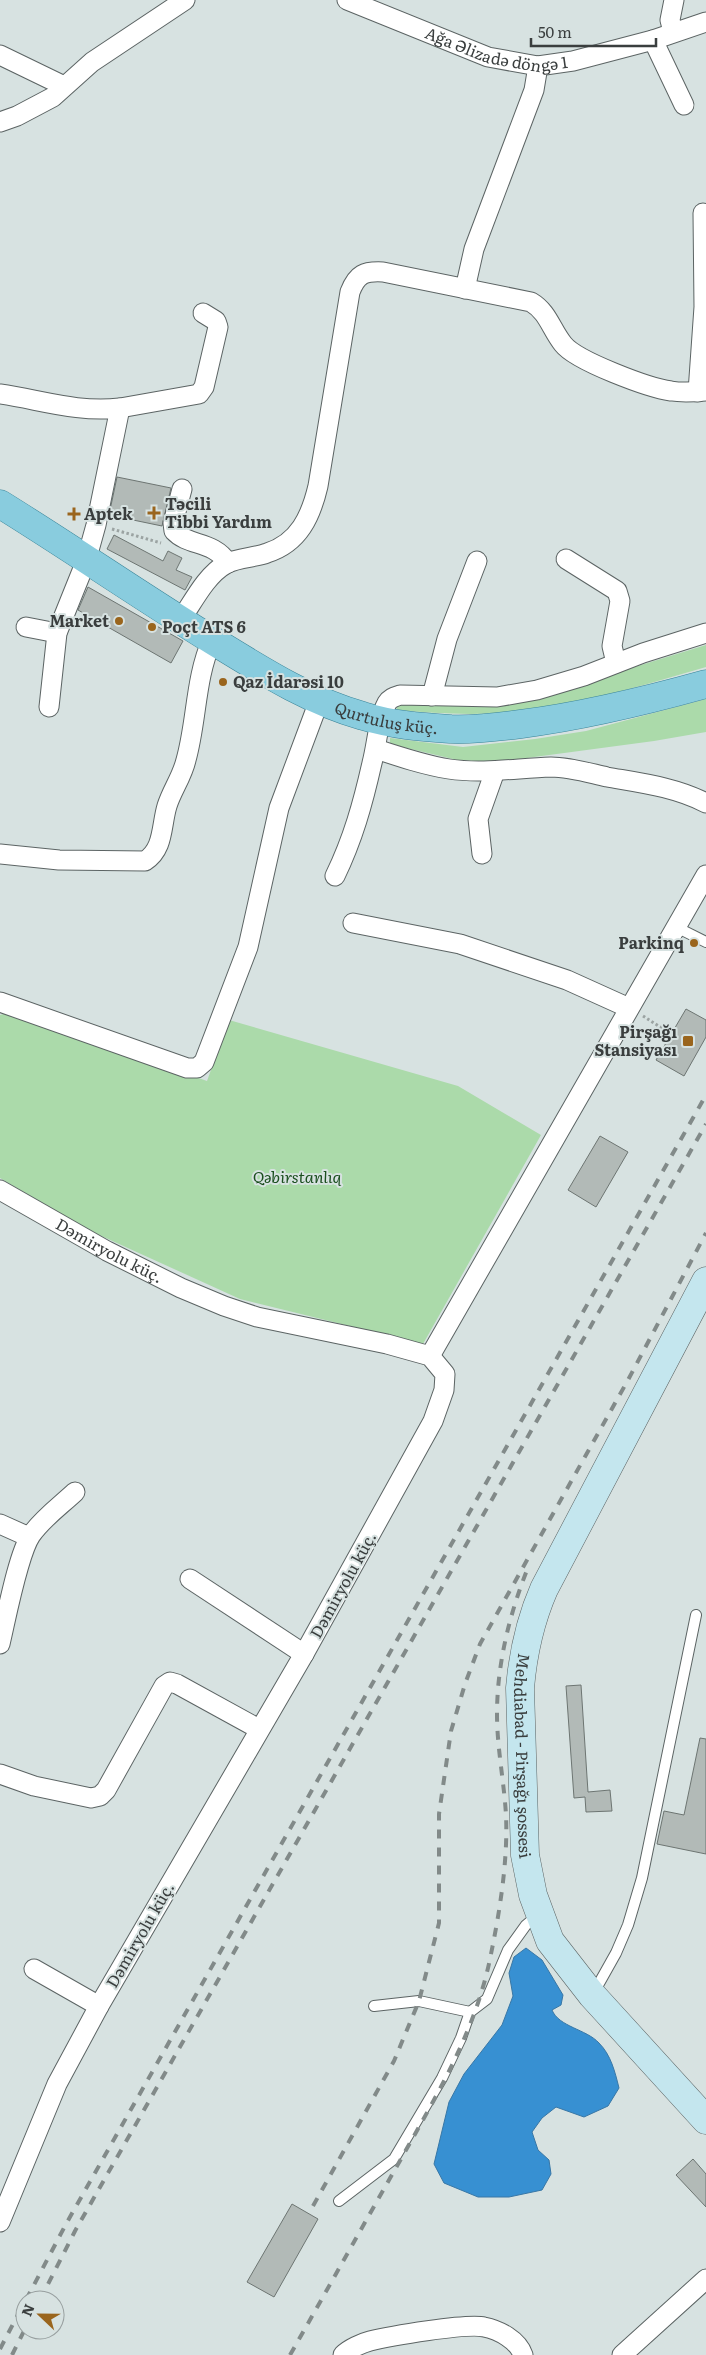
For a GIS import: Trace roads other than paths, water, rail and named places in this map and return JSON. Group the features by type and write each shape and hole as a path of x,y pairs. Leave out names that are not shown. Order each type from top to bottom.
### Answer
{"main road":[{"name":"Qurtuluş küç.","path":"0,504 86,561 274,678 319,701 381,721 453,729 506,726 554,720 600,711 706,684"},
{"name":"Mehdiabad - Pirşağı şossesi","path":"706,1281 559,1558 535,1610 522,1661 520,1688 525,1855 538,1914 550,1941 592,1995 706,2120"}],"street":[{"path":"0,122 38,106 53,97 92,62 185,0"},
{"name":"Ağa Əlizadə döngə 1","path":"347,0 488,57 538,66 573,61 653,40 706,22"},
{"path":"673,32 670,20 674,0"},
{"path":"653,40 684,105"},
{"path":"0,55 64,86"},
{"path":"464,289 477,240 534,90 538,66"},
{"path":"180,620 215,572 228,563 268,553 282,546 294,538 305,524 313,506 350,292 354,280 369,271 383,272 531,302 542,308 562,344 579,357 655,387 670,391 702,392 704,307 703,213"},
{"path":"0,394 96,411 199,394 204,387 218,327 216,321 203,314"},
{"path":"49,707 57,633 86,561 96,525 120,408"},
{"path":"182,489 173,523 174,530 178,536 212,548 222,554 228,563"},
{"path":"566,559 617,591 620,601 612,646 616,663"},
{"path":"432,696 447,640 477,561"},
{"path":"26,627 57,633"},
{"path":"334,876 350,846 360,818 381,721 387,703 393,697 497,697 537,690 584,676 616,663 706,633"},
{"path":"0,854 59,860 145,860 154,855 158,848 168,804 186,760 201,672 212,640"},
{"path":"0,1002 187,1068 197,1068 204,1062 248,947 279,808 319,701"},
{"path":"376,749 450,769 495,772 552,767 570,769 669,789 688,794 706,803"},
{"path":"482,854 478,819 495,772"},
{"path":"430,1356 706,875"},
{"path":"353,923 460,944 567,980 629,1008"},
{"name":"Dəmiryolu küç.","path":"0,1190 107,1251 181,1288 224,1306 257,1317 387,1344 430,1356 446,1374 444,1390 433,1421 304,1654 99,2006 58,2084 0,2221"},
{"path":"0,1644 21,1562 30,1537 44,1520 75,1492"},
{"path":"0,1524 30,1537"},
{"path":"190,1579 304,1654"},
{"path":"0,1774 34,1786 91,1798 100,1796 106,1790 164,1686 170,1682 177,1684 260,1730"},
{"path":"34,1969 99,2006"},
{"path":"622,2355 706,2278"},
{"path":"343,2355 368,2341 452,2328 483,2326 503,2334 521,2349 523,2355"}],"lane":[{"path":"676,927 706,942"},
{"path":"592,1995 616,1953 625,1932 642,1878 696,1615"},
{"path":"339,2200 394,2160 442,2078 461,2038 470,2012 487,1999 508,1950 526,1925 538,1914"},
{"path":"374,2006 419,2002 470,2012"}],"water":[{"path":"526,1948 542,1960 563,1995 561,2005 552,2010 555,2016 594,2038 599,2043 610,2058 619,2088 608,2106 584,2117 556,2107 542,2118 532,2132 538,2150 549,2160 551,2174 542,2190 509,2197 478,2197 444,2183 434,2164 449,2102 464,2074 502,2025 513,1996 509,1973 514,1957"}],"railway":[{"path":"31,2290 66,2224 706,1095"},
{"path":"45,2290 75,2231 706,1124"},
{"path":"313,2206 394,2061 419,2001 439,1923 439,1814 451,1731 465,1684 480,1644 628,1380 706,1233"},
{"path":"290,2355 453,2064 465,2037 484,1983 503,1885 506,1850 506,1815 497,1727 499,1676 511,1619 529,1565"},
{"path":"0,2349 15,2320"},
{"path":"12,2355 20,2340"}],"place":[{"name":"Təcili Tibbi Yardım","path":"154,513"},
{"name":"Aptek","path":"74,514"},
{"name":"Market","path":"119,621"},
{"name":"Poçt ATS 6","path":"152,627"},
{"name":"Qaz İdarəsi 10","path":"223,682"},
{"name":"Parkinq","path":"694,943"},
{"name":"Pirşağı Stansiyası","path":"688,1041"}],"park label":[{"name":"Qəbirstanlıq","path":"297,1177"}]}
